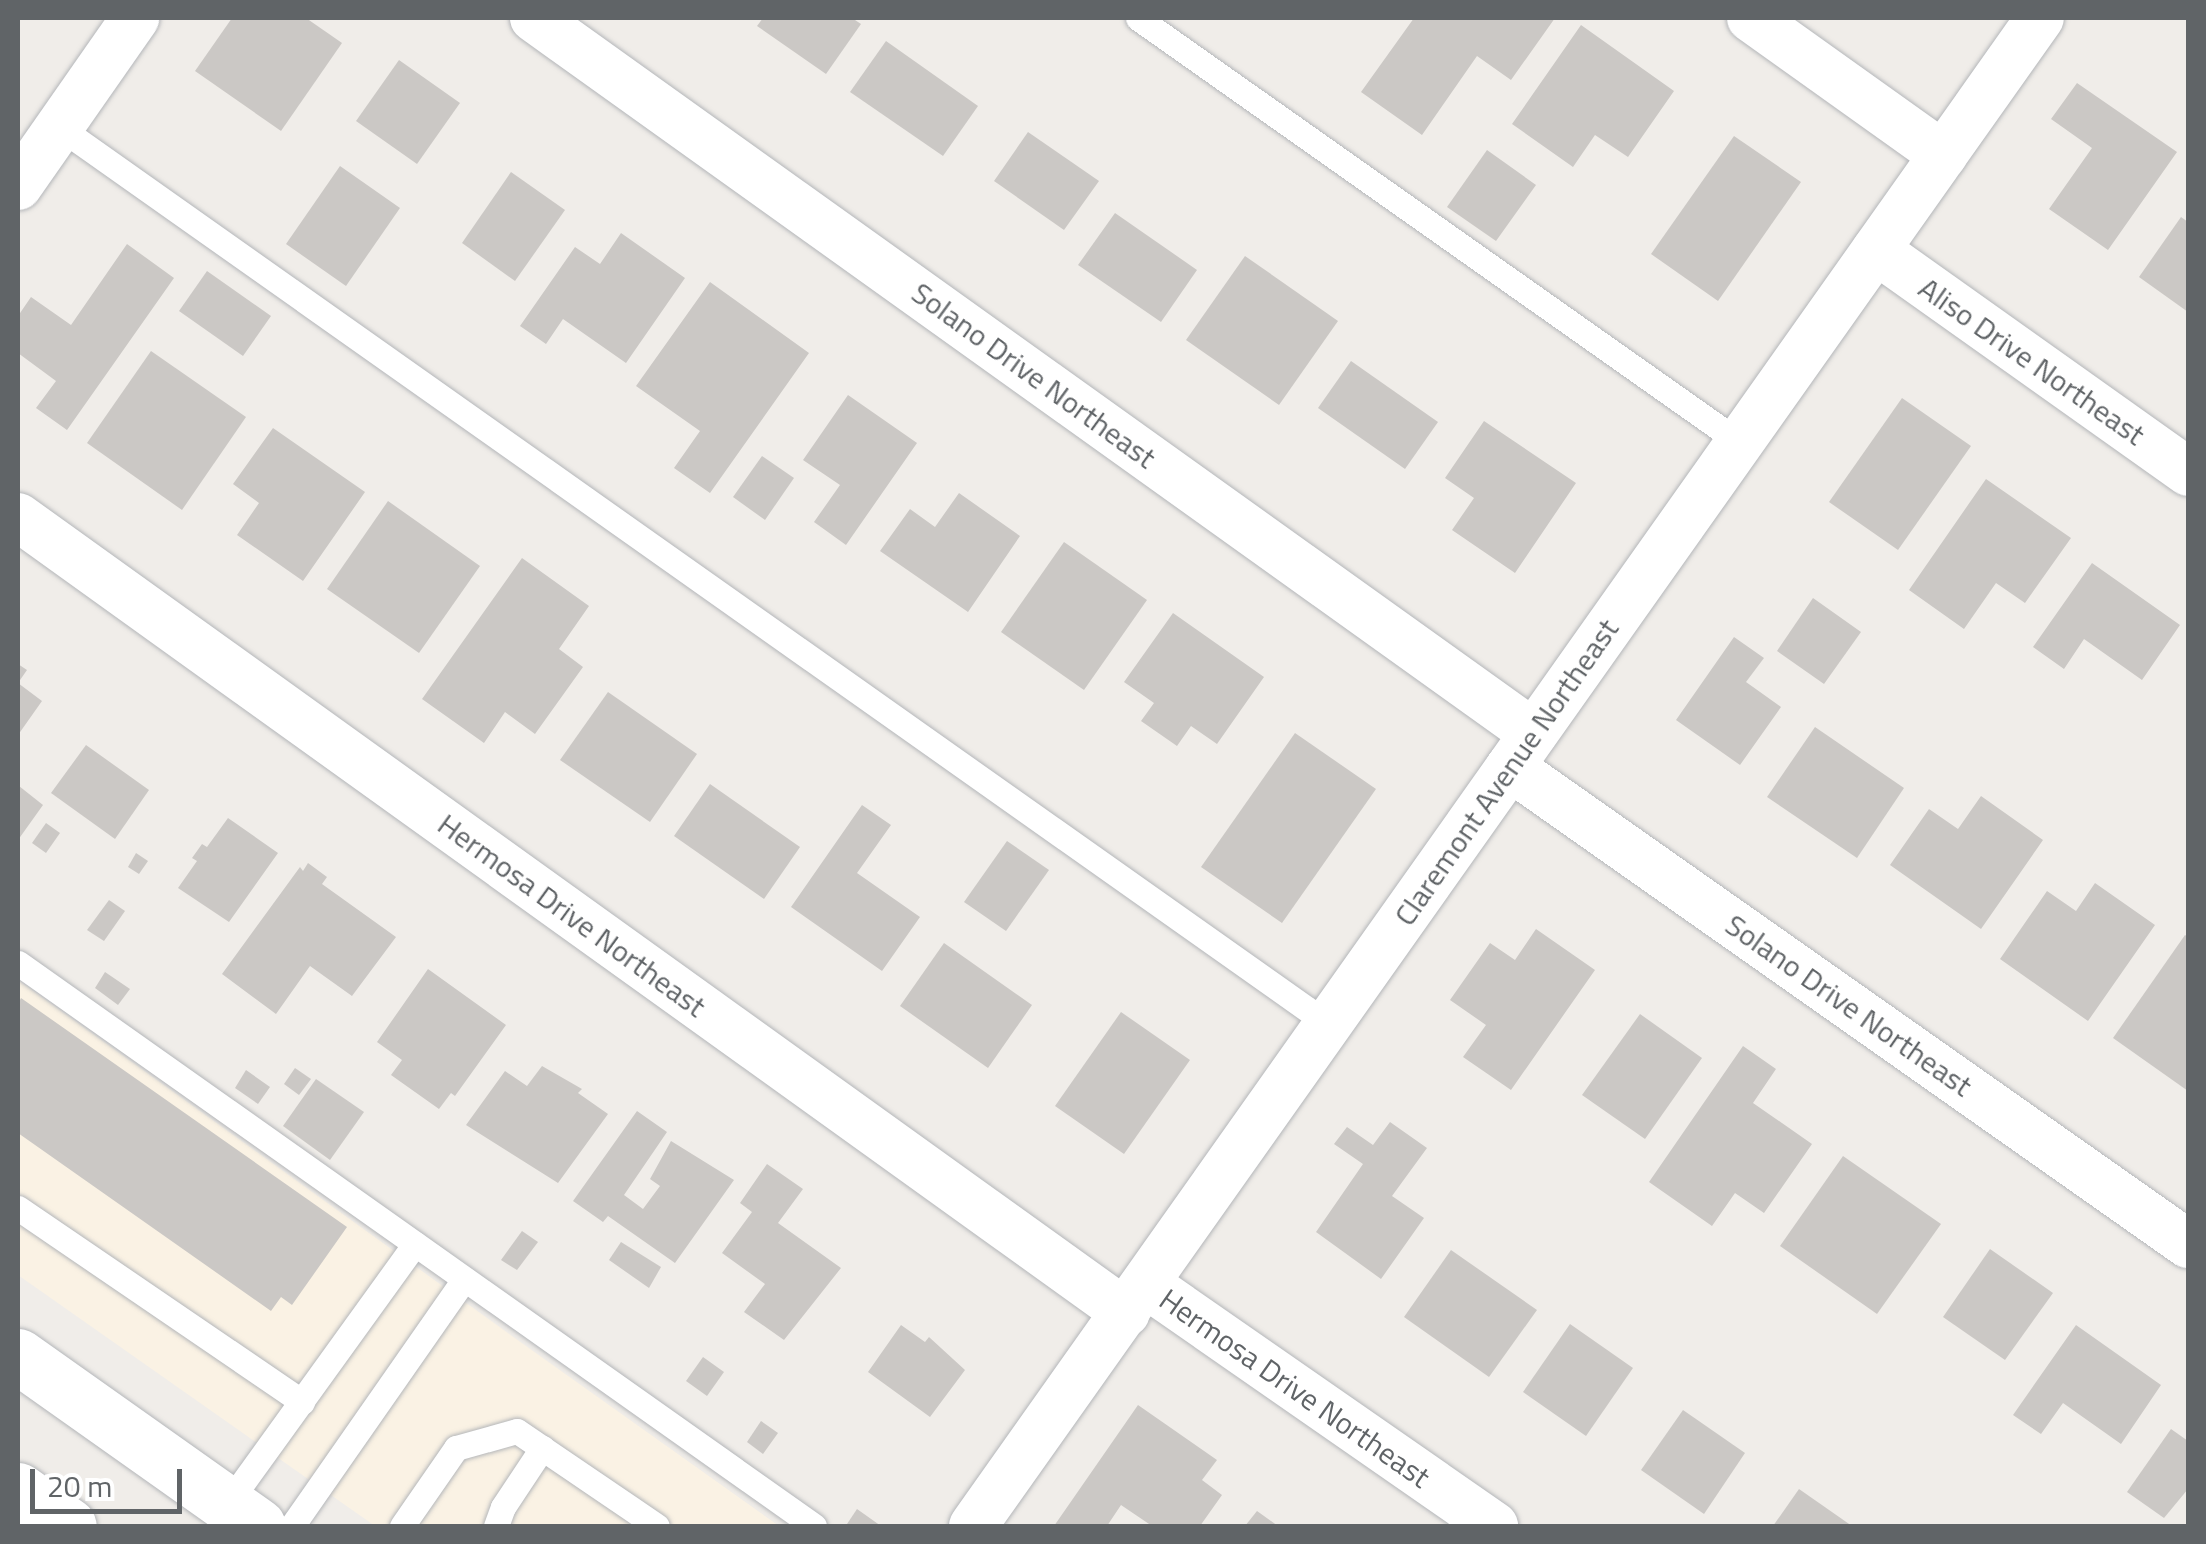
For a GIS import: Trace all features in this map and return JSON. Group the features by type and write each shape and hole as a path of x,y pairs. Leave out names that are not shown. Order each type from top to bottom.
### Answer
{"main road":[{"path":"18,1356 232,1519"},
{"path":"18,1490 69,1526"}],"street":[{"path":"18,186 135,18"},
{"name":"Solano Drive Northeast","path":"534,18 2188,1244"},
{"path":"1751,18 1943,155"},
{"name":"Claremont Avenue Northeast","path":"973,1526 2040,18"},
{"name":"Aliso Drive Northeast","path":"1876,250 2188,472"},
{"name":"Hermosa Drive Northeast","path":"18,517 1136,1299 1494,1526"}],"lane":[{"path":"1138,18 1739,442"},
{"path":"59,126 1328,1024"},
{"path":"18,963 814,1526"},
{"path":"18,1208 302,1402"},
{"path":"232,1519 302,1402 414,1244"},
{"path":"292,1526 464,1279"},
{"path":"402,1526 456,1448 517,1431 657,1526"},
{"path":"496,1526 503,1507 542,1448"}],"shaded area":[{"path":"18,980 779,1526 375,1526 18,1275"}],"building":[{"path":"232,18 306,18 342,43 281,131 195,71"},
{"path":"763,18 852,18 861,24 826,74 757,26"},
{"path":"1414,18 1555,18 1511,80 1477,56 1422,135 1361,92"},
{"path":"1581,25 1674,91 1628,157 1595,135 1573,167 1512,124"},
{"path":"886,41 978,106 943,156 850,92"},
{"path":"399,60 460,103 417,164 356,121"},
{"path":"2077,83 2177,152 2108,250 2049,209 2092,148 2051,119"},
{"path":"1028,132 1099,181 1064,230 994,181"},
{"path":"1734,136 1801,182 1718,301 1651,254"},
{"path":"1487,150 1536,185 1496,241 1447,207"},
{"path":"340,166 400,208 346,286 286,244"},
{"path":"511,172 565,210 515,281 462,243"},
{"path":"1115,213 1197,270 1161,322 1078,265"},
{"path":"2181,217 2188,222 2188,312 2139,277"},
{"path":"621,233 685,278 626,363 563,319 546,344 520,326 575,247 600,264"},
{"path":"127,244 174,278 67,430 36,408 56,381 18,353 18,316 31,297 71,325"},
{"path":"1245,256 1338,321 1279,405 1186,340"},
{"path":"207,271 271,316 243,356 179,311"},
{"path":"710,282 809,353 710,493 674,468 700,431 636,386"},
{"path":"151,351 246,417 182,510 87,443"},
{"path":"1351,361 1438,422 1405,469 1318,408"},
{"path":"848,395 917,443 846,545 814,522 840,485 803,460"},
{"path":"1902,398 1971,446 1898,550 1829,502"},
{"path":"1484,421 1576,483 1515,573 1452,530 1474,498 1445,478"},
{"path":"273,428 365,492 303,581 237,535 259,503 233,484"},
{"path":"762,456 794,478 765,520 733,497"},
{"path":"1986,479 2071,538 2025,603 1996,583 1964,629 1909,590"},
{"path":"959,493 1020,536 968,612 880,551 910,509 935,527"},
{"path":"388,501 480,566 419,653 327,589"},
{"path":"1064,542 1147,600 1084,690 1001,632"},
{"path":"522,558 589,606 559,649 583,667 535,734 505,712 484,743 422,699"},
{"path":"2092,563 2180,625 2142,680 2084,639 2064,669 2033,647"},
{"path":"1813,598 1861,632 1824,684 1777,651"},
{"path":"1173,613 1264,677 1217,744 1191,726 1177,746 1141,721 1154,703 1124,682"},
{"path":"1734,637 1764,658 1746,682 1781,707 1740,765 1676,720"},
{"path":"18,664 27,670 18,683"},
{"path":"18,683 42,701 18,735"},
{"path":"608,692 697,754 650,822 560,760"},
{"path":"1815,727 1904,788 1857,858 1767,797"},
{"path":"1295,733 1376,789 1282,923 1201,867"},
{"path":"86,745 149,790 115,839 51,793"},
{"path":"710,784 800,847 764,899 674,836"},
{"path":"18,788 43,805 18,840"},
{"path":"1981,796 2043,840 1981,929 1890,865 1929,809 1958,829"},
{"path":"862,805 891,825 857,873 920,917 882,971 791,907"},
{"path":"228,818 278,853 229,922 178,888 197,861 192,858 202,844 207,847"},
{"path":"46,823 60,833 46,853 32,843"},
{"path":"1007,841 1049,870 1006,931 964,902"},
{"path":"136,853 148,861 139,874 128,867"},
{"path":"308,863 327,877 322,884 396,937 352,996 310,966 276,1014 222,974 300,867 303,871"},
{"path":"2095,883 2155,925 2088,1021 2000,959 2047,891 2076,911"},
{"path":"109,900 125,911 104,941 87,930"},
{"path":"1536,929 1595,970 1511,1090 1463,1057 1486,1025 1450,1000 1490,943 1515,960"},
{"path":"2185,935 2188,937 2188,1091 2113,1038"},
{"path":"944,943 1032,1005 988,1068 900,1006"},
{"path":"428,969 506,1025 455,1096 451,1093 439,1109 391,1075 402,1060 377,1042"},
{"path":"105,972 130,989 118,1005 95,988"},
{"path":"21,998 347,1227 292,1305 281,1297 271,1311 18,1133"},
{"path":"1121,1012 1190,1060 1124,1154 1055,1106"},
{"path":"1640,1014 1702,1058 1645,1139 1582,1095"},
{"path":"1743,1046 1776,1069 1753,1103 1812,1144 1764,1213 1735,1193 1712,1226 1649,1182"},
{"path":"542,1066 582,1089 578,1093 608,1114 558,1183 466,1125 505,1071 527,1086"},
{"path":"295,1068 311,1079 299,1095 284,1084"},
{"path":"246,1070 270,1087 258,1104 235,1088"},
{"path":"316,1079 364,1112 330,1160 283,1126"},
{"path":"637,1111 667,1132 624,1195 643,1209 660,1186 650,1179 671,1141 734,1180 675,1263 608,1216 603,1222 573,1201"},
{"path":"1390,1122 1427,1148 1392,1196 1424,1218 1381,1279 1316,1232 1363,1164 1334,1144 1347,1127 1373,1145"},
{"path":"1843,1156 1941,1224 1877,1314 1780,1246"},
{"path":"767,1164 803,1189 778,1223 841,1268 784,1340 744,1312 765,1284 722,1253 752,1212 740,1203"},
{"path":"522,1231 538,1242 517,1270 501,1260"},
{"path":"621,1242 661,1267 649,1288 609,1260"},
{"path":"1990,1249 2053,1293 2005,1360 1943,1317"},
{"path":"1451,1250 1537,1310 1489,1377 1404,1317"},
{"path":"1570,1324 1633,1368 1586,1436 1523,1392"},
{"path":"901,1325 925,1342 929,1337 965,1370 930,1417 868,1372"},
{"path":"2076,1325 2161,1385 2121,1444 2063,1403 2041,1434 2013,1415"},
{"path":"703,1357 724,1372 707,1396 686,1381"},
{"path":"1138,1405 1217,1460 1202,1480 1222,1495 1200,1526 1152,1526 1121,1505 1107,1526 1054,1526"},
{"path":"1683,1410 1745,1453 1704,1514 1641,1470"},
{"path":"761,1421 778,1433 763,1454 747,1442"},
{"path":"2171,1429 2188,1441 2188,1489 2164,1518 2127,1492"},
{"path":"1799,1489 1852,1526 1773,1526"},
{"path":"857,1509 881,1526 847,1524"},
{"path":"1257,1511 1278,1526 1245,1526"}]}
